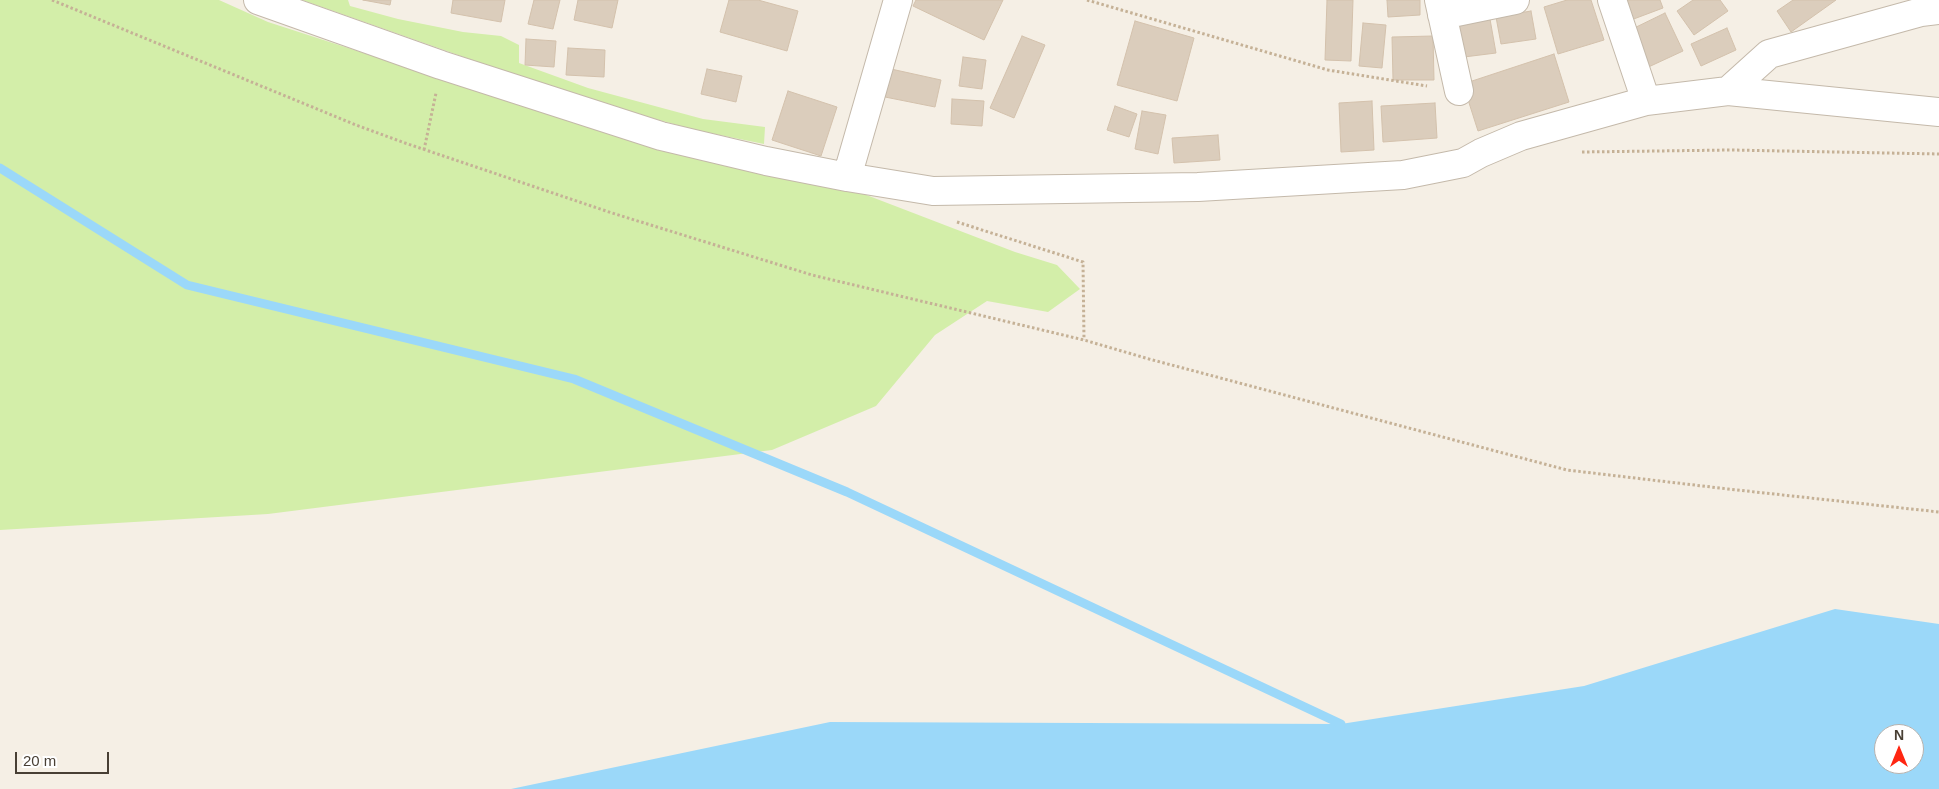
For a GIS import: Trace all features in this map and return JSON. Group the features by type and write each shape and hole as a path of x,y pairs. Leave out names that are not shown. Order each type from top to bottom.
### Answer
{"street":[{"path":"258,0 441,65 661,136 766,161 846,177 942,191 1198,187 1403,175 1463,163 1521,136 1646,101 1728,91 1939,112"},
{"path":"846,177 898,0"},
{"path":"1459,92 1441,8 1515,0"},
{"path":"1612,0 1646,101"},
{"path":"1728,91 1768,54 1921,12 1939,10"}],"path":[{"path":"52,0 356,125 425,150 612,213 812,275 1084,340 1567,470 1939,512"},
{"path":"1088,0 1328,70 1459,92"},
{"path":"425,150 441,65"},
{"path":"1577,152 1731,150 1939,154"},
{"path":"956,221 1083,262 1084,340"}],"green space":[{"path":"0,0 219,0 268,22 598,129 856,191 1015,252 1057,265 1080,289 1048,312 987,301 935,335 876,406 772,450 268,514 0,530"},
{"path":"302,0 348,0 350,6 398,19 463,32 501,36 519,45 519,63 588,88 703,119 765,127 764,144 695,130 580,98"}],"water":[{"path":"1835,609 1939,624 1939,789 511,789 830,722 1341,724 1584,686"}],"building":[{"path":"363,0 391,0 390,5"},
{"path":"453,0 505,0 501,22 451,13"},
{"path":"534,0 560,0 553,29 528,24"},
{"path":"578,0 618,0 612,28 574,20"},
{"path":"729,0 758,0 798,11 787,51 720,32"},
{"path":"916,0 1003,0 984,40 913,6"},
{"path":"1327,0 1353,0 1351,61 1325,60"},
{"path":"1387,0 1420,0 1420,15 1388,17"},
{"path":"1567,0 1591,0 1604,40 1558,54 1544,7"},
{"path":"1624,0 1660,0 1663,8 1631,20"},
{"path":"1693,0 1720,0 1728,11 1694,35 1677,11"},
{"path":"1793,0 1836,0 1791,32 1777,11"},
{"path":"1531,11 1536,39 1501,44 1496,17"},
{"path":"1665,13 1683,51 1642,70 1624,33"},
{"path":"1490,19 1496,53 1464,57 1459,24"},
{"path":"1135,21 1194,38 1177,101 1117,85"},
{"path":"1363,23 1386,25 1382,68 1359,66"},
{"path":"1727,28 1736,50 1701,66 1691,44"},
{"path":"1022,36 1045,45 1014,118 990,108"},
{"path":"1433,36 1434,80 1393,80 1392,37"},
{"path":"526,39 556,41 554,67 525,65"},
{"path":"568,48 605,50 604,77 566,75"},
{"path":"1554,54 1569,102 1478,131 1463,84"},
{"path":"963,57 986,60 982,89 959,86"},
{"path":"707,69 742,76 736,102 701,94"},
{"path":"891,69 941,80 935,107 885,97"},
{"path":"788,91 837,107 821,156 772,140"},
{"path":"952,99 984,101 982,126 951,124"},
{"path":"1372,101 1374,150 1341,152 1339,103"},
{"path":"1435,103 1437,138 1383,142 1381,106"},
{"path":"1115,106 1137,114 1129,137 1107,130"},
{"path":"1142,111 1166,115 1158,154 1135,149"},
{"path":"1218,135 1220,160 1174,163 1172,138"}],"waterway":[{"path":"0,168 187,285 574,379 847,492 1341,724"}]}
